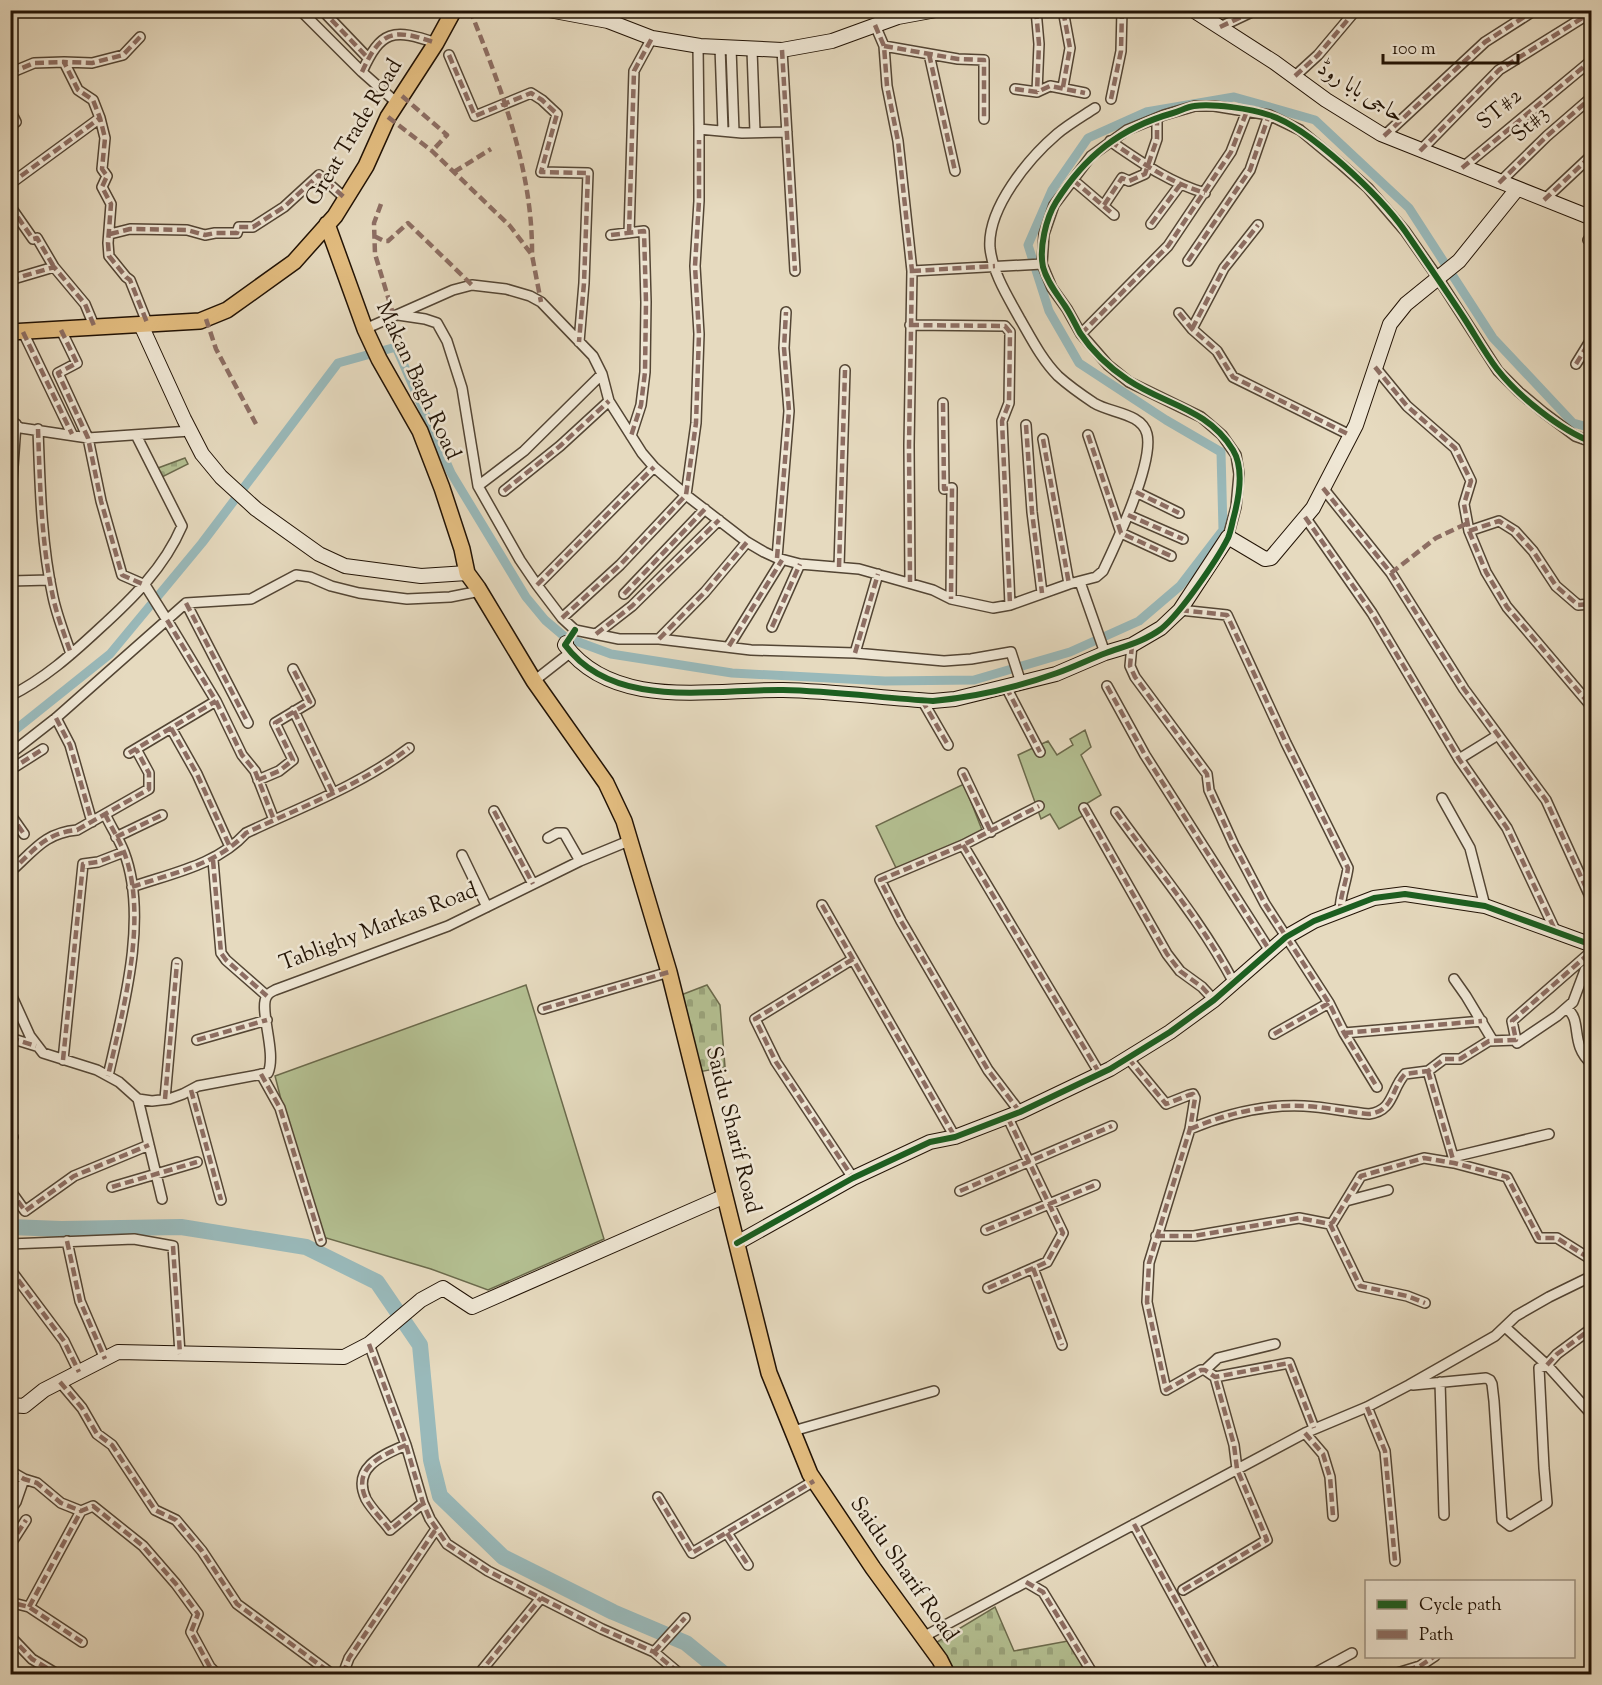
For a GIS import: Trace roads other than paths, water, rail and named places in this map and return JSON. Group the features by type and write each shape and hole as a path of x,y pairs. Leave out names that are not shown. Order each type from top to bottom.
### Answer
{"main road":[{"name":"Great Trade Road","path":"17,332 200,321 227,310 294,262 346,199 366,166 396,103 436,43 454,10"},
{"name":"Makan Bagh Road","path":"327,224 368,335 420,431 442,488 462,549 467,573 480,590 535,681"},
{"path":"535,681 606,783 624,821 671,973"},
{"path":"535,681 608,781 626,818 634,839 671,973"},
{"name":"Saidu Sharif Road","path":"671,973 769,1373 814,1481 873,1568 940,1659 947,1674"}],"street":[{"path":"300,10 396,103"},
{"path":"322,10 368,58"},
{"path":"549,10 608,21 652,38 698,46 752,50 782,50 832,41 898,17 936,10"},
{"path":"753,10 765,10"},
{"path":"1036,10 1039,44 1037,92"},
{"path":"1062,87 1070,48 1063,10"},
{"path":"1111,99 1121,51 1122,10"},
{"name":"حاجی بابا روڈ","path":"1193,10 1295,76 1326,100 1384,136 1499,183 1591,216"},
{"path":"1220,27 1256,10"},
{"path":"1295,76 1318,55 1356,10"},
{"path":"1384,136 1485,42 1535,10"},
{"path":"1420,151 1499,70 1592,12"},
{"path":"875,25 884,46 887,86 898,141 912,271 909,445 910,582"},
{"path":"362,72 372,50 382,39 397,34 417,36 436,43"},
{"path":"10,73 34,63 92,63 123,55 140,37"},
{"path":"629,234 634,71 652,38"},
{"path":"562,618 620,565 686,495 696,423 699,345 695,266 699,201 698,46"},
{"path":"884,46 958,59 984,60 984,119"},
{"path":"723,131 725,48"},
{"path":"725,48 734,132"},
{"path":"752,50 755,132"},
{"path":"782,50 795,271"},
{"path":"929,54 955,171"},
{"path":"449,55 475,116 531,93 557,114 542,172 588,172 584,283 579,342"},
{"name":"ST#2","path":"1462,168 1592,60"},
{"path":"64,62 78,90 93,100 105,138 102,169 107,176 102,187 111,204 109,256 130,280 145,325 202,454 221,477 256,509 319,554 345,566 421,576 467,573"},
{"path":"1015,89 1037,92 1050,86 1085,93"},
{"name":"St#3","path":"1499,183 1547,136 1592,97"},
{"path":"398,315 425,319 437,324 447,341 462,388 478,486 515,552 562,618 571,639 609,680 669,693 783,690 922,700 955,699 1006,687 1020,681 1056,674 1104,651 1132,645 1161,628 1180,610 1228,537 1236,507 1239,474 1236,454 1222,435 1201,417 1130,382 1108,365 1081,334 1052,288 1042,264 1044,234 1054,205 1091,156 1127,130 1195,106 1214,106 1269,115 1300,130 1368,188 1405,231 1439,277 1498,371 1543,412 1575,435 1592,442"},
{"path":"368,335 398,315 453,290 472,285 506,289 530,296 541,302 593,356 602,374 609,401 654,467 747,542 780,559 878,574 910,582 951,599 993,608 1010,605 1096,577 1103,571 1137,492 1149,444 1147,431 1139,421 1096,404 1058,375 1032,340 1001,284 990,247 992,222 1004,197 1038,151 1059,132 1095,108"},
{"path":"10,110 16,122 10,126"},
{"path":"1081,334 1168,246 1230,152 1247,111"},
{"path":"1188,261 1250,170 1269,115"},
{"path":"10,184 100,118"},
{"path":"1104,205 1122,178 1129,181 1146,174 1157,139 1157,118"},
{"path":"699,129 734,132 787,132"},
{"path":"1110,141 1180,185 1205,193"},
{"path":"1544,200 1592,155"},
{"path":"110,234 130,229 187,230 205,235 237,233 239,227 253,226 284,207 319,175 346,199"},
{"path":"1073,180 1114,214"},
{"path":"1151,224 1180,185"},
{"path":"1228,537 1265,559 1271,558 1313,508 1356,424 1390,324 1406,304 1460,260 1517,189"},
{"path":"10,206 33,239 38,238 54,267 85,304 95,328"},
{"path":"1192,329 1224,268 1257,225"},
{"path":"611,235 645,231 645,372 641,405 632,436"},
{"path":"912,271 1042,264"},
{"path":"10,280 54,267"},
{"path":"729,646 780,559 789,411 784,348 786,312"},
{"path":"1179,313 1192,329 1217,351 1233,377 1350,435"},
{"path":"910,325 1005,326 1010,332 1009,403 1002,421 1010,605"},
{"path":"61,330 77,363 58,373 88,438 101,501 122,575 145,585 167,620 216,701 242,755 255,771 274,820"},
{"path":"17,332 72,435"},
{"path":"1576,364 1592,338"},
{"path":"1375,367 1407,406 1455,448 1470,481 1464,504 1469,531 1486,572 1507,607 1592,707"},
{"path":"839,567 845,370"},
{"path":"478,486 524,451 602,374"},
{"path":"504,491 553,453 609,401"},
{"path":"943,403 944,489 952,488 951,599"},
{"path":"12,422 21,428 88,438 190,431"},
{"path":"10,509 12,422"},
{"path":"1026,425 1032,512 1042,593"},
{"path":"38,429 45,543 50,580 53,599 71,654"},
{"path":"10,696 34,684 71,654 145,585 175,543 182,526 136,435"},
{"path":"1088,435 1121,533 1171,556"},
{"path":"1043,439 1069,584"},
{"path":"537,585 654,467"},
{"path":"1323,488 1391,573 1464,688 1545,800 1592,901"},
{"path":"1137,492 1179,513"},
{"path":"624,594 705,509"},
{"path":"1128,515 1182,539"},
{"path":"1305,517 1372,613 1459,759 1507,828 1555,930"},
{"path":"596,634 632,606 719,520"},
{"path":"1469,531 1499,521 1515,531 1533,551 1556,586 1578,605 1592,604"},
{"path":"659,639 705,592 747,542"},
{"path":"772,627 801,564"},
{"path":"855,653 878,574"},
{"path":"10,754 56,718 186,603 251,598 296,575 310,577 331,586 359,593 407,599 450,597 480,590"},
{"path":"10,581 50,580"},
{"path":"1080,582 1104,651"},
{"path":"186,603 249,723"},
{"path":"1180,610 1227,615 1347,868 1340,911"},
{"path":"535,681 571,639 596,634 620,639 659,639 751,650 855,653 944,661 1011,652 1020,681"},
{"path":"1132,645 1130,666 1135,677 1207,774 1209,790 1234,845 1265,904 1329,1003 1344,1033 1377,1087"},
{"path":"258,780 279,771 294,760 274,723 310,702 293,669"},
{"path":"1107,686 1145,755 1270,951"},
{"path":"1006,687 1040,753"},
{"path":"922,700 948,745"},
{"path":"10,872 48,837 77,830 149,789 149,773 132,751 216,701"},
{"path":"294,711 333,793"},
{"path":"56,718 70,745 92,822"},
{"path":"171,728 197,774 230,847"},
{"path":"1459,759 1498,735"},
{"path":"132,887 213,860 246,833 333,793 397,758 409,748"},
{"path":"10,770 43,749"},
{"path":"963,773 991,831"},
{"path":"1442,798 1470,848 1485,906"},
{"path":"988,1288 1047,1262 1063,1233 1029,1162 1014,1114 900,921 880,880 963,845 1039,806"},
{"path":"1084,808 1167,954 1180,971 1202,987 1214,1000"},
{"path":"495,811 533,884"},
{"path":"1116,812 1200,927 1221,958 1234,983"},
{"path":"10,814 24,834"},
{"path":"105,814 124,852 132,887 134,928 124,1007 108,1076"},
{"path":"116,837 162,814"},
{"path":"548,838 557,833 564,833 580,861"},
{"name":"Tablighy Markas Road","path":"261,1074 268,1073 272,1064 264,1006 267,996 275,990 448,926 580,861 631,840"},
{"path":"963,845 1100,1074"},
{"path":"63,1060 83,864 98,862 124,852"},
{"path":"462,855 487,907"},
{"path":"213,860 221,953 267,996"},
{"path":"737,1243 853,1178 930,1142 955,1137 1014,1114 1100,1074 1128,1058 1214,1000 1287,937 1314,921 1374,898 1405,894 1485,906 1592,945"},
{"path":"822,905 955,1137"},
{"path":"1190,1129 1219,1117 1267,1107 1304,1106 1369,1114 1379,1113 1388,1104 1405,1074 1428,1071 1441,1061 1460,1059 1489,1041 1516,1040 1512,1022 1592,951"},
{"path":"853,959 755,1019 776,1062 853,1178"},
{"path":"165,1099 177,963"},
{"path":"1516,1043 1567,1009 1573,1002 1585,970"},
{"path":"543,1009 671,973"},
{"path":"1454,979 1493,1041"},
{"path":"11,994 36,1046 43,1053 98,1070 119,1082 138,1099 152,1101 165,1099 198,1086 261,1074 280,1108 321,1240"},
{"path":"1274,1034 1329,1003"},
{"path":"1567,1009 1575,1019 1576,1037 1581,1053 1592,1064"},
{"path":"197,1040 267,1020"},
{"path":"1344,1033 1482,1021"},
{"path":"10,1038 36,1046"},
{"path":"1128,1058 1166,1104 1194,1094 1195,1098 1190,1129 1149,1263 1147,1302 1166,1390 1201,1370 1205,1370 1218,1358 1275,1344"},
{"path":"1428,1071 1453,1160"},
{"path":"191,1090 221,1200"},
{"path":"138,1099 162,1199"},
{"path":"960,1191 1112,1126"},
{"path":"1453,1160 1549,1134"},
{"path":"10,1190 25,1211 74,1176 149,1145"},
{"path":"1330,1224 1361,1176 1424,1158 1453,1160 1507,1177 1539,1238 1557,1238 1592,1260"},
{"path":"112,1187 197,1162"},
{"path":"986,1230 1095,1185"},
{"path":"1346,1201 1388,1190"},
{"path":"10,1405 24,1406 44,1390 118,1352 344,1357 374,1340 421,1300 443,1288 472,1307 725,1196"},
{"path":"1156,1236 1194,1236 1299,1218 1330,1224"},
{"path":"1330,1224 1360,1286 1407,1296 1425,1303"},
{"path":"10,1244 134,1239 173,1246 180,1354"},
{"path":"67,1241 80,1301 105,1359"},
{"path":"1033,1268 1062,1345"},
{"path":"12,1274 64,1341 79,1372"},
{"path":"923,1637 1314,1428 1367,1407 1409,1385 1494,1336 1516,1316 1592,1276"},
{"path":"1505,1327 1588,1405 1592,1415"},
{"path":"1409,1385 1486,1378 1490,1380 1502,1520 1510,1526 1548,1503 1539,1368 1547,1365 1557,1354 1592,1328"},
{"path":"374,1340 423,1503 430,1519 447,1544 488,1571 655,1652 680,1674"},
{"path":"1215,1377 1289,1363 1314,1428"},
{"path":"1183,1590 1267,1540 1237,1469 1234,1445 1215,1377 1205,1370"},
{"path":"60,1382 82,1408 97,1434 112,1445 154,1510 176,1520 220,1576 237,1604 332,1674"},
{"path":"1440,1382 1444,1515"},
{"path":"793,1431 934,1391"},
{"path":"1367,1407 1385,1451 1395,1561"},
{"path":"1305,1433 1323,1454 1330,1477 1334,1516"},
{"path":"406,1445 383,1455 366,1468 362,1483 366,1499 390,1530 423,1503"},
{"path":"10,1471 37,1483 61,1503 81,1511"},
{"path":"10,1511 16,1502 24,1479"},
{"path":"658,1497 692,1553 814,1481"},
{"path":"28,1607 81,1511 93,1506 143,1546 176,1584 198,1614 191,1632 210,1667 217,1674"},
{"path":"10,1545 26,1520"},
{"path":"1134,1524 1216,1674"},
{"path":"343,1674 349,1658 436,1528"},
{"path":"727,1533 748,1565"},
{"path":"1026,1582 1043,1592 1093,1674"},
{"path":"486,1674 482,1670 541,1598"},
{"path":"17,1604 28,1607 82,1642"},
{"path":"655,1652 685,1618"},
{"path":"10,1636 32,1659 57,1674"},
{"path":"1313,1674 1325,1671 1352,1653"},
{"path":"1401,1674 1432,1658"}],"waterway":[{"path":"10,734 110,654 202,543 338,363 396,347 451,473 526,597 545,620 565,637 611,654 732,673 885,681 974,680 1070,652 1139,621 1180,586 1223,530 1221,452 1166,420 1079,363 1049,311 1028,245 1052,190 1088,138 1146,112 1234,97 1315,120 1409,208 1493,338 1573,423 1592,428"},
{"path":"10,1227 61,1229 181,1227 306,1247 377,1282 420,1345 431,1460 440,1496 503,1557 613,1612 686,1643 724,1674"}]}
